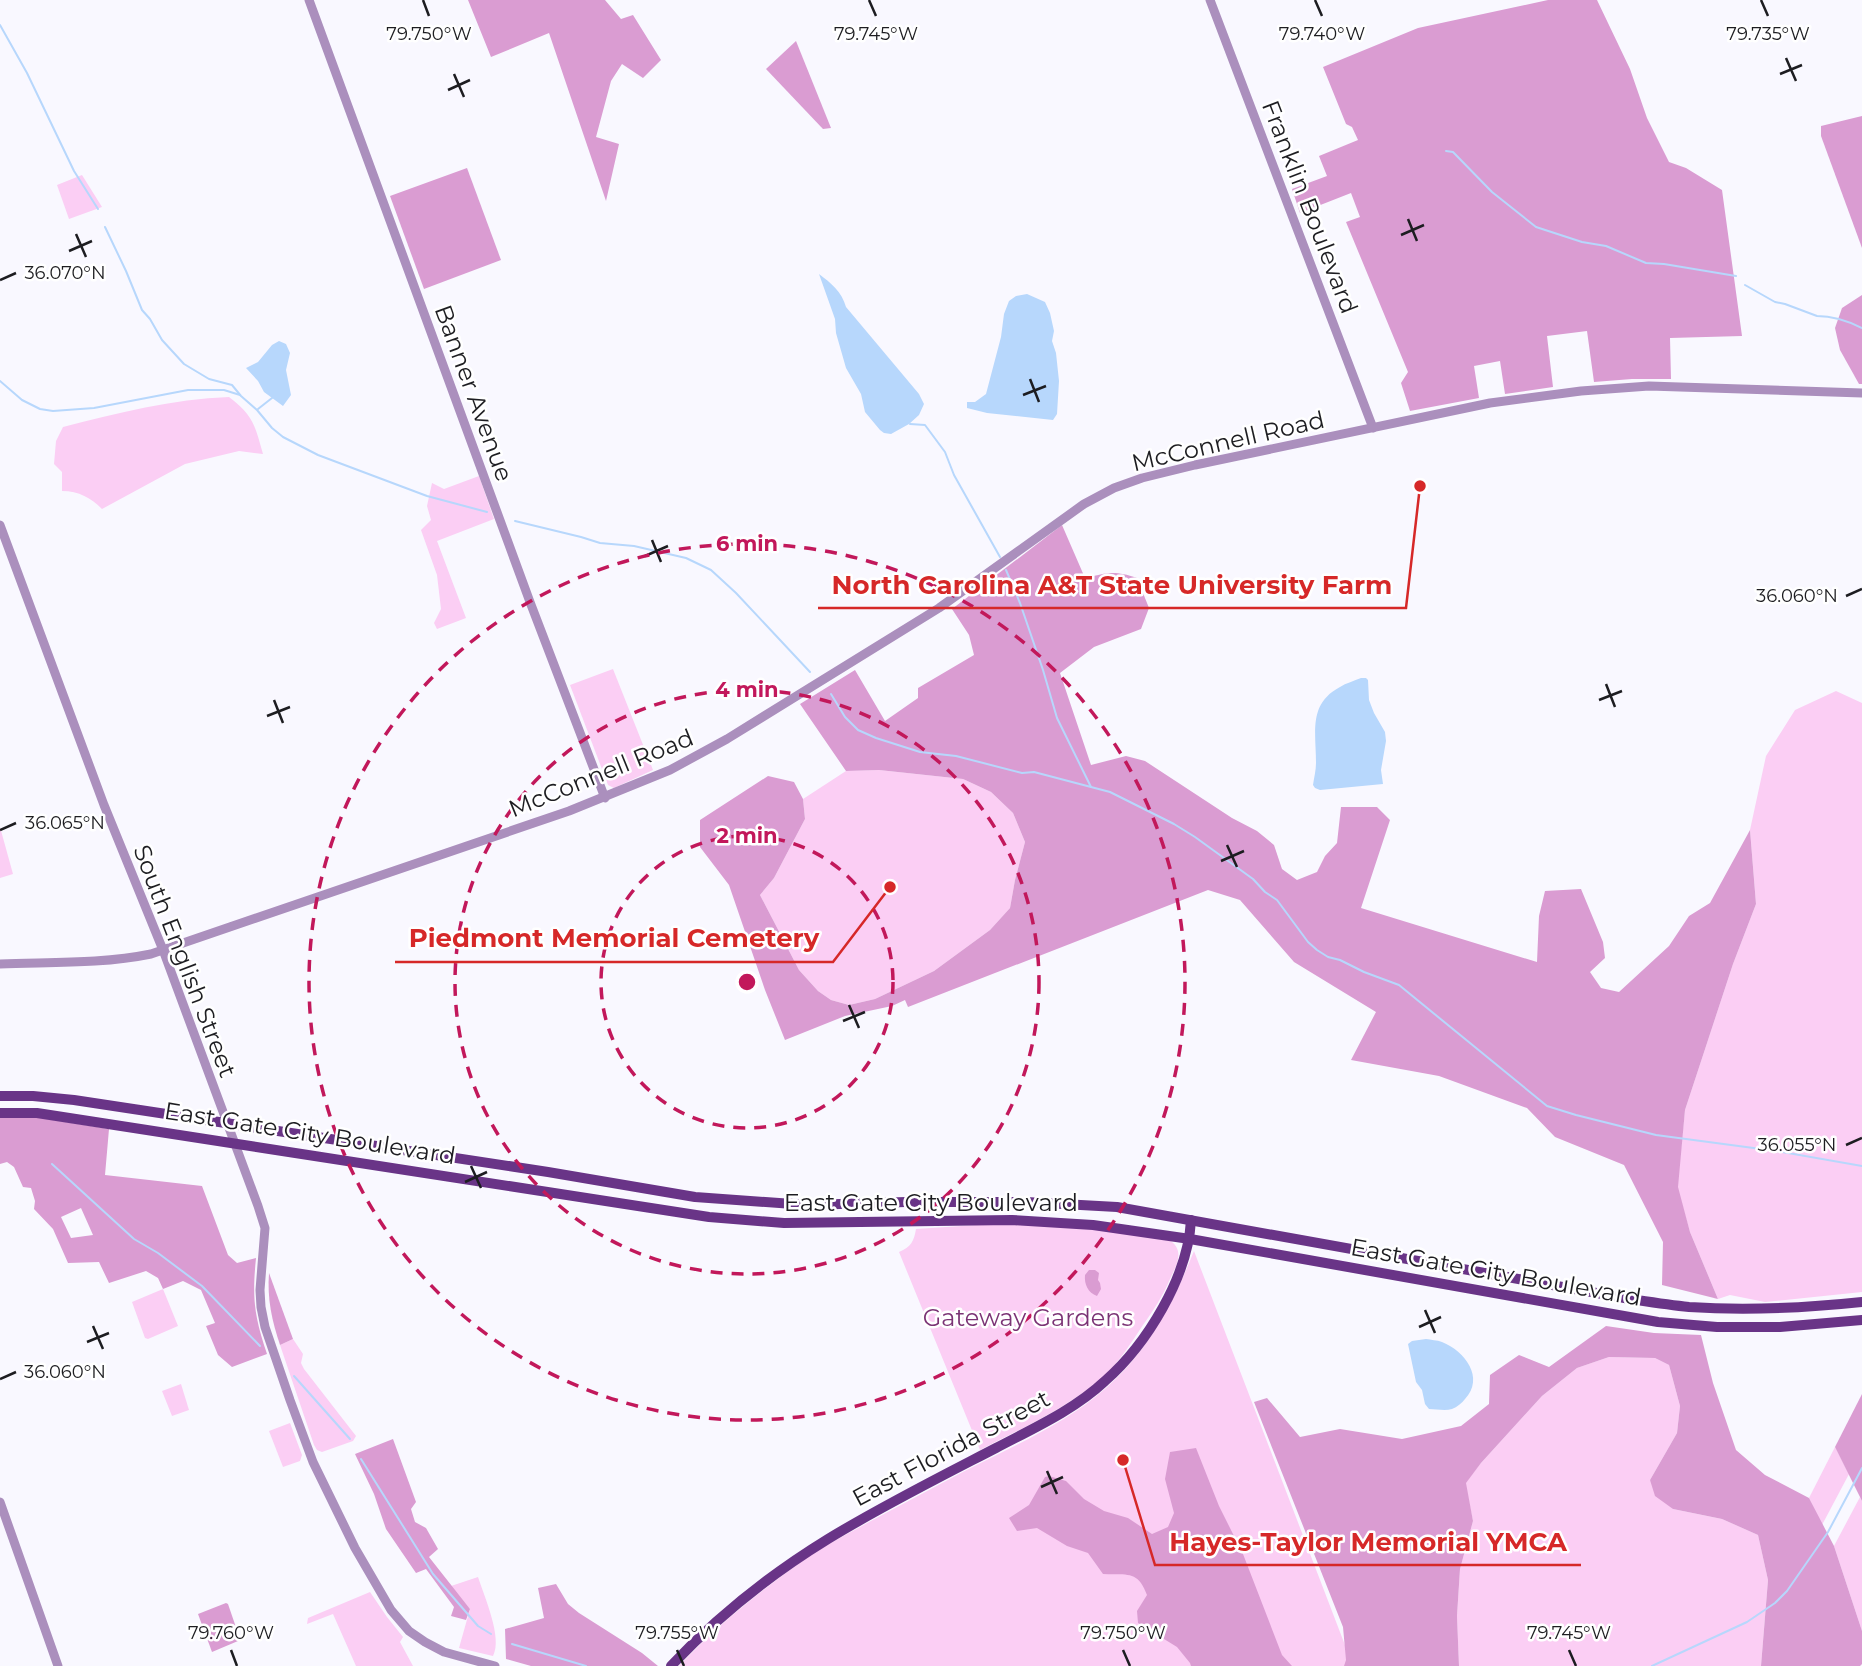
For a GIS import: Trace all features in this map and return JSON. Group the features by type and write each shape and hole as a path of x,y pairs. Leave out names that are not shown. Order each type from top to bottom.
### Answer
{"main road":[{"name":"East Gate City Boulevard","path":"0,1096 74,1100 695,1197 807,1205 1026,1202 1106,1206 1630,1299 1690,1307 1771,1309 1862,1302"},
{"name":"East Gate City Boulevard","path":"0,1113 37,1113 167,1132 709,1217 784,1223 991,1220 1093,1224 1190,1238 1658,1322 1780,1328 1862,1320"},
{"path":"167,1132 216,1134 224,1131 227,1123"},
{"path":"234,1142 243,1132 276,1135 292,1133"},
{"path":"495,1184 539,1184 547,1180 548,1172"},
{"path":"557,1194 566,1182 608,1183"},
{"path":"991,1220 991,1215 1003,1209 1038,1207 1091,1210 1106,1206"},
{"name":"East Florida Street","path":"671,1666 696,1639 789,1564 866,1518 1058,1415 1105,1382 1127,1359 1155,1321 1175,1282 1190,1238 1191,1220"},
{"path":"1751,1308 1751,1328"}],"street":[{"name":"Banner Avenue","path":"309,0 530,602 605,798"},
{"name":"Franklin Boulevard","path":"1210,0 1373,428"},
{"name":"McConnell Road","path":"0,964 128,958 151,954 605,798 683,764 727,739 912,626 1064,517 1114,488 1160,473 1496,402 1573,391 1649,386 1862,393"},
{"name":"South English Street","path":"0,525 104,805 163,950 265,1228 260,1290 265,1327 313,1462 355,1548 398,1619 409,1631 444,1652 495,1666"},
{"path":"0,1502 58,1666"}],"green space":[{"path":"82,175 102,207 69,219 57,185"},
{"path":"229,397 244,410 252,422 263,454 239,451 185,464 102,509 84,496 62,491 62,472 54,464 56,441 63,427 166,404"},
{"path":"479,476 494,519 437,541 466,618 437,629 434,623 441,609 437,575 421,530 431,520 427,506 432,483 444,489"},
{"path":"613,669 653,770 614,788 608,785 570,685"},
{"path":"1836,691 1862,703 1862,1292 1765,1302 1730,1295 1718,1299 1690,1232 1677,1187 1685,1110 1733,964 1756,904 1750,830 1766,756 1795,710"},
{"path":"879,770 963,779 991,792 1013,813 1025,842 1010,908 990,930 934,971 875,999 849,1005 831,1000 818,991 799,970 760,895 774,878 805,819 803,799 846,771"},
{"path":"0,827 13,874 0,878"},
{"name":"Gateway Gardens","path":"1007,1223 1099,1229 1171,1241 1178,1250 1178,1259 1154,1309 1125,1352 1104,1376 1060,1408 980,1450 899,1252 911,1243 916,1229"},
{"path":"1194,1251 1353,1666 679,1666 739,1610 813,1554 959,1474 1035,1436 1089,1402 1121,1374 1147,1342 1168,1307"},
{"path":"163,1289 178,1326 145,1338 132,1302"},
{"path":"293,1339 303,1354 301,1363 304,1369 356,1436 353,1441 322,1452 314,1445 280,1345"},
{"path":"1609,1357 1655,1358 1669,1365 1680,1406 1677,1433 1650,1480 1673,1509 1722,1519 1758,1535 1768,1580 1761,1666 1459,1666 1457,1616 1460,1569 1473,1521 1465,1483 1542,1396 1577,1368"},
{"path":"181,1384 189,1410 172,1416 162,1391"},
{"path":"290,1423 302,1455 300,1461 283,1467 269,1431"},
{"path":"1835,1447 1849,1474 1822,1525 1809,1498"},
{"path":"1860,1497 1862,1501 1862,1631 1834,1546"},
{"path":"478,1577 494,1628 496,1639 493,1656 459,1648 470,1609 451,1586"},
{"path":"370,1592 403,1637 400,1642 413,1666 356,1666 333,1614 307,1624 308,1618"}],"shaded area":[{"path":"468,0 605,0 621,19 633,15 661,60 643,78 622,64 611,81 596,137 619,144 606,201 549,33 491,57"},
{"path":"1548,0 1597,0 1630,69 1647,118 1669,162 1686,168 1722,190 1742,336 1670,338 1671,379 1594,382 1587,331 1547,336 1553,387 1505,394 1500,361 1474,366 1479,398 1410,411 1401,383 1408,372 1346,222 1360,217 1351,193 1300,213 1292,189 1327,176 1319,156 1358,140 1352,127 1346,124 1323,67 1418,28"},
{"path":"796,41 831,128 823,129 766,69"},
{"path":"1862,116 1862,248 1821,136 1821,126"},
{"path":"467,168 501,260 424,289 390,196"},
{"path":"1862,295 1862,384 1859,384 1840,350 1835,328 1842,308"},
{"path":"1062,525 1085,578 1111,573 1137,578 1149,608 1141,629 1094,647 1060,673 1091,765 1126,756 1145,761 1232,818 1257,831 1274,845 1282,869 1297,880 1317,872 1325,856 1337,843 1341,807 1377,807 1390,820 1361,908 1537,962 1539,916 1545,891 1581,889 1603,942 1605,958 1590,972 1601,988 1619,992 1669,946 1689,916 1710,903 1750,830 1756,904 1733,964 1685,1110 1678,1187 1690,1232 1718,1299 1662,1285 1663,1242 1624,1165 1555,1137 1527,1108 1439,1076 1351,1060 1376,1012 1294,962 1240,900 1208,890 908,1007 905,1000 892,1006 845,1016 785,1040 729,885 700,847 700,820 768,776 794,782 803,799 805,819 774,878 760,895 799,970 818,991 831,1000 849,1005 875,999 934,971 990,930 1010,908 1025,842 1013,813 991,792 963,779 879,770 846,771 800,704 855,670 885,721 918,698 918,688 974,655 969,635 952,609"},
{"path":"0,1118 41,1118 109,1129 105,1175 202,1186 228,1255 237,1263 256,1258 255,1306 267,1354 232,1367 218,1355 206,1326 215,1323 201,1290 183,1281 163,1289 158,1278 146,1271 109,1283 99,1262 68,1263 53,1229 34,1209 35,1201 31,1188 23,1187 14,1167 7,1162 0,1164","holes":["81,1208 93,1235 71,1238 61,1217"]},
{"path":"1089,1270 1099,1273 1101,1289 1097,1296 1091,1293 1086,1285 1085,1275"},
{"path":"269,1273 293,1339 280,1345 271,1310"},
{"path":"1606,1326 1654,1333 1701,1335 1713,1383 1736,1450 1765,1475 1809,1498 1834,1546 1862,1631 1862,1664 1761,1666 1768,1580 1758,1535 1722,1519 1673,1509 1655,1496 1650,1480 1677,1433 1680,1406 1669,1365 1655,1358 1609,1357 1577,1368 1542,1396 1466,1483 1473,1521 1460,1569 1457,1616 1459,1666 1344,1666 1346,1660 1343,1627 1254,1402 1267,1398 1300,1437 1340,1429 1402,1439 1461,1426 1489,1404 1490,1375 1519,1355 1549,1367"},
{"path":"1862,1394 1862,1501 1835,1447"},
{"path":"393,1439 416,1502 411,1509 415,1522 426,1528 438,1549 429,1557 470,1609 466,1620 451,1616 454,1607 426,1569 416,1573 386,1529 374,1494 355,1454"},
{"path":"1196,1448 1219,1506 1243,1554 1282,1655 1292,1666 1191,1666 1177,1647 1138,1623 1137,1611 1147,1595 1140,1581 1125,1574 1103,1574 1088,1553 1067,1546 1037,1528 1017,1531 1009,1518 1029,1505 1045,1477 1049,1476 1066,1481 1084,1499 1104,1511 1128,1518 1152,1534 1168,1527 1174,1513 1165,1479 1170,1452"},
{"path":"556,1584 568,1604 579,1613 658,1666 531,1666 506,1659 505,1629 544,1618 538,1588"},
{"path":"226,1603 240,1639 212,1652 198,1614"}],"water":[{"path":"819,274 839,292 846,307 919,394 924,404 919,415 891,434 880,430 865,412 861,394 846,368 835,319"},
{"path":"1027,294 1045,302 1050,313 1059,381 1057,414 1053,420 987,413 967,408 967,402 975,402 986,394 1009,301 1016,296"},
{"path":"279,341 286,344 290,353 286,370 291,395 283,406 264,392 246,368 258,362 272,345"},
{"path":"1361,678 1368,680 1369,700 1385,732 1381,770 1383,784 1320,790 1313,785 1318,710 1330,694"},
{"path":"1426,1339 1450,1346 1465,1358 1473,1374 1471,1391 1452,1409 1429,1409 1416,1382 1408,1344"}],"waterway":[{"path":"0,25 27,73 74,171 98,209"},
{"path":"1446,151 1453,152 1492,192 1536,227 1582,242 1606,246 1646,263 1736,276"},
{"path":"105,227 142,310 162,340 184,364 209,379 232,385 283,437 318,455 427,496 487,512"},
{"path":"1745,285 1775,302 1817,316 1840,319 1862,328"},
{"path":"0,381 22,400 40,409 53,411 94,408 188,390 224,390 240,395"},
{"path":"258,409 272,398"},
{"path":"910,424 925,425 945,452 954,475 1000,557"},
{"path":"515,521 600,543 634,546 686,558 711,570 810,672"},
{"path":"1006,570 1020,603 1057,718 1091,787"},
{"path":"831,694 845,717 858,730 876,738 920,752 956,756 1022,773 1034,772 1110,792 1174,824 1253,879 1277,900 1317,950 1328,957 1399,985 1547,1106 1656,1135 1862,1166"},
{"path":"52,1164 134,1239 158,1253 202,1286 260,1346"},
{"path":"294,1376 350,1439"},
{"path":"361,1459 433,1574 478,1626 491,1634"},
{"path":"1652,1666 1747,1622 1775,1603 1787,1591 1828,1532 1862,1468"},
{"path":"512,1644 586,1666"}],"place":[{"name":"North Carolina A&T State University Farm","path":"1420,486"},
{"name":"Piedmont Memorial Cemetery","path":"890,887"},
{"name":"Hayes-Taylor Memorial YMCA","path":"1123,1460"}]}
